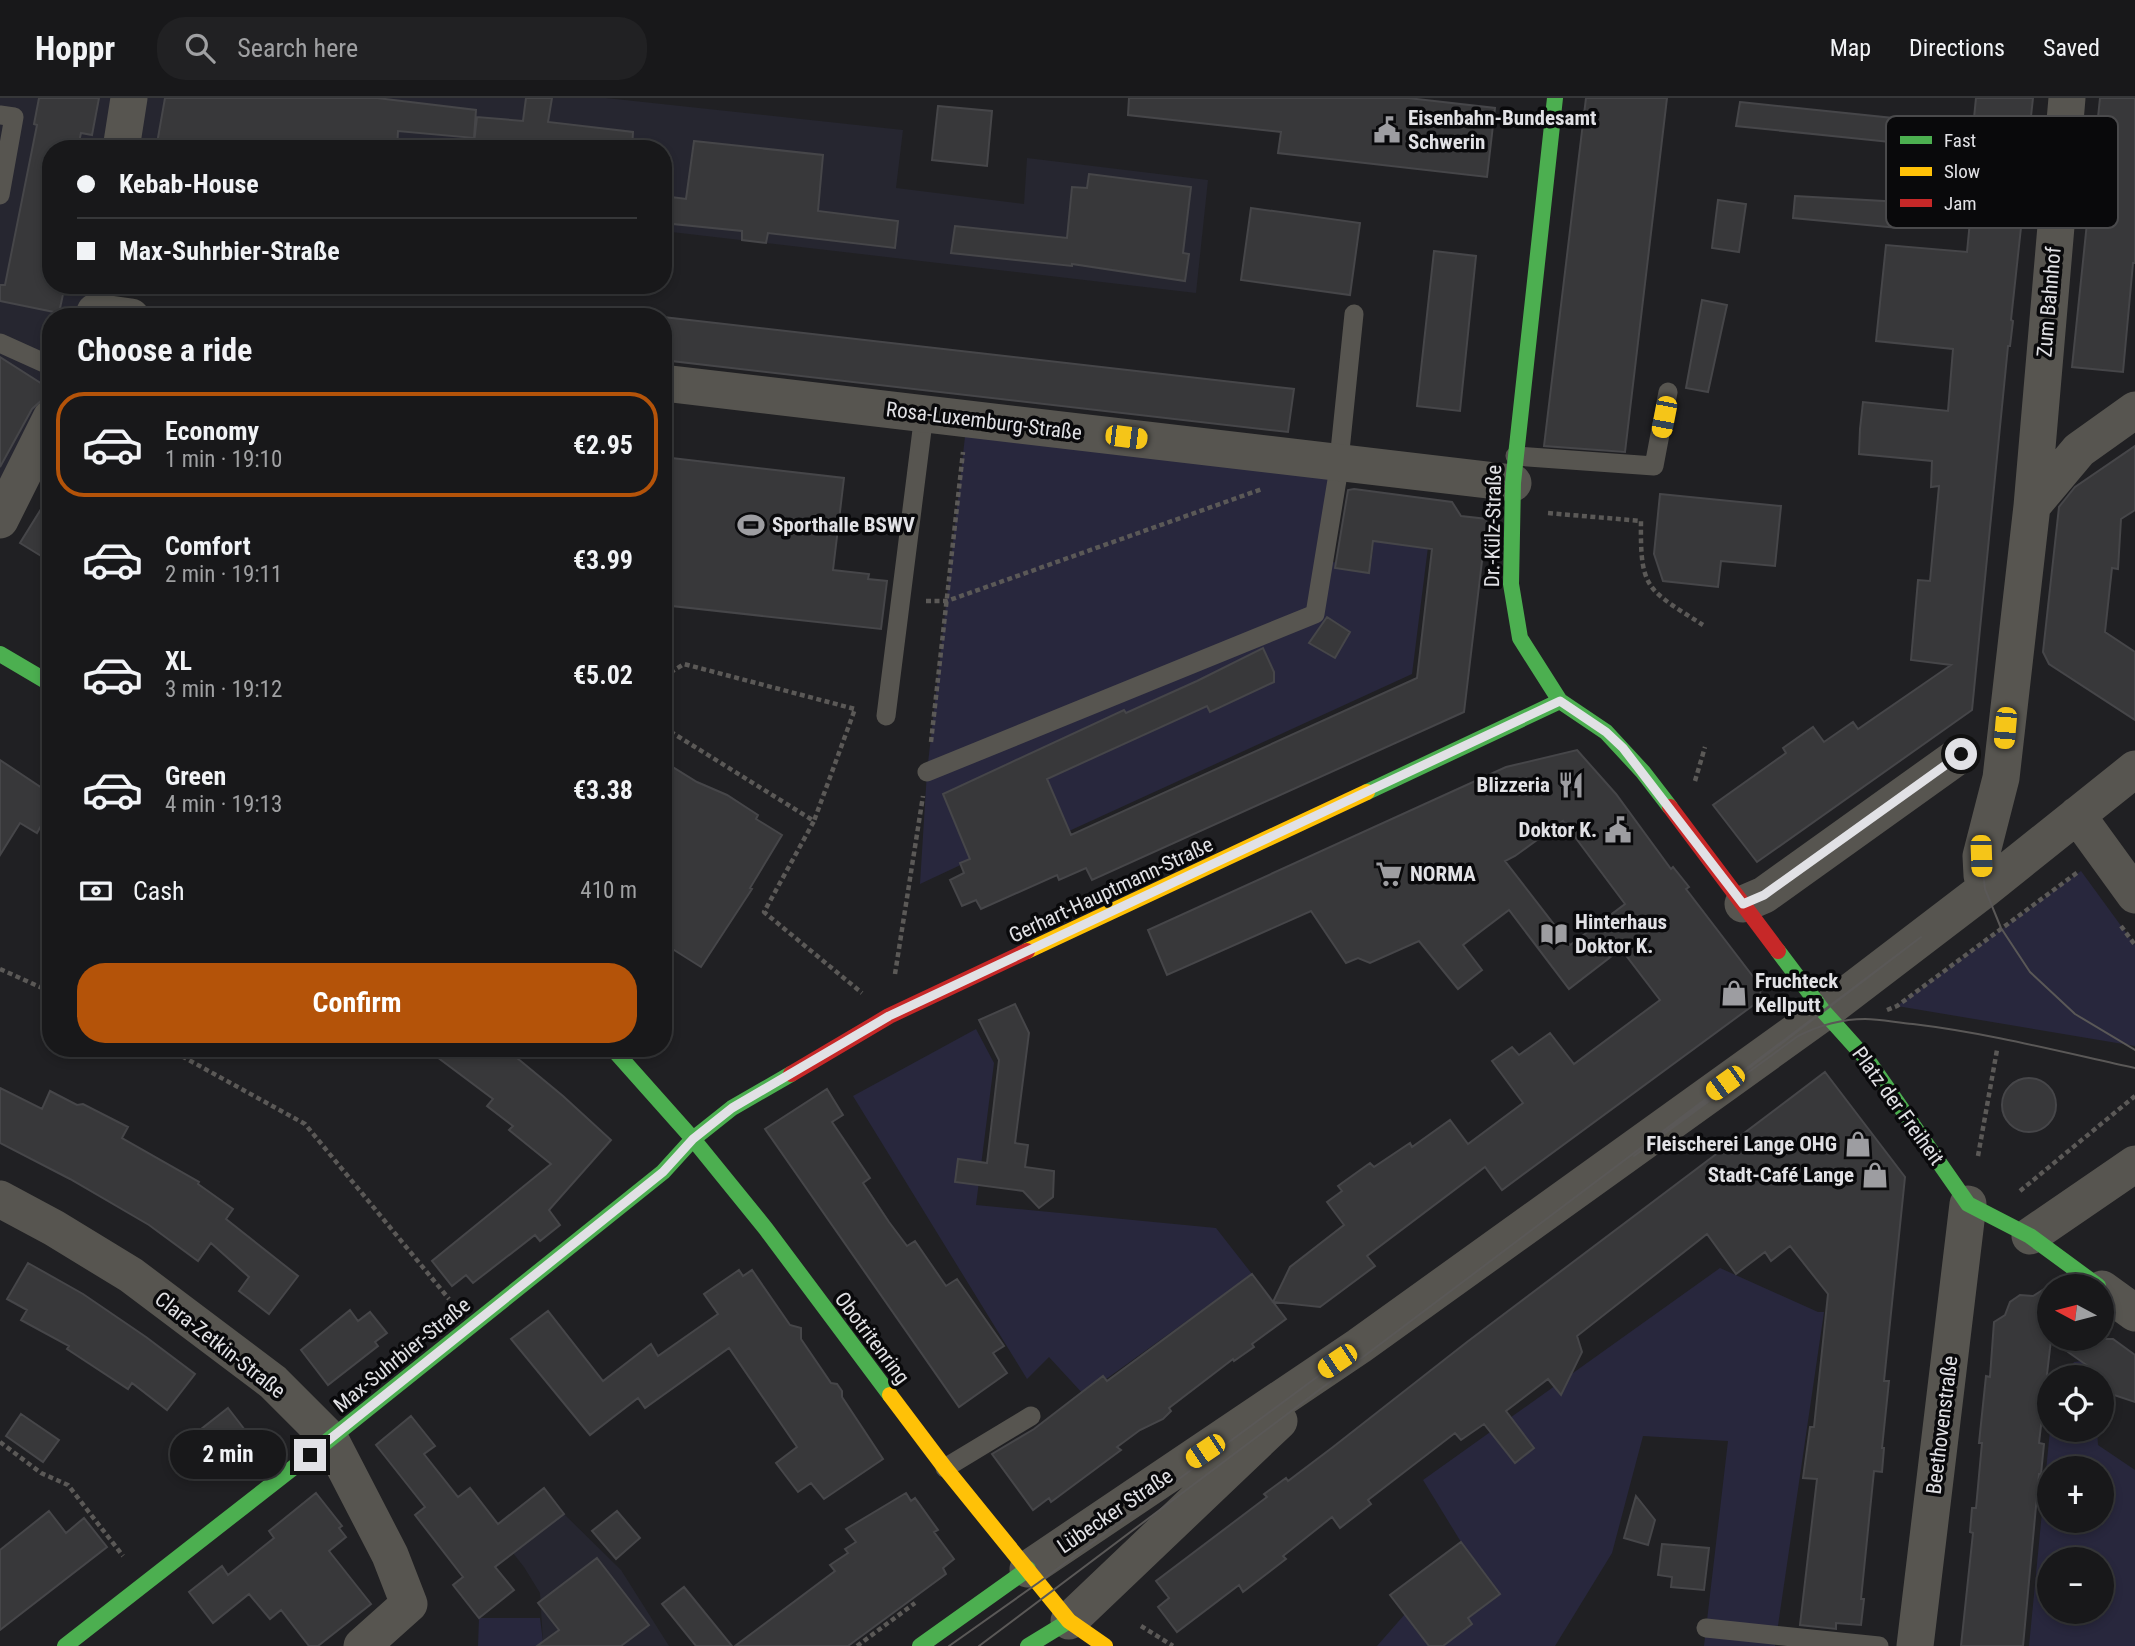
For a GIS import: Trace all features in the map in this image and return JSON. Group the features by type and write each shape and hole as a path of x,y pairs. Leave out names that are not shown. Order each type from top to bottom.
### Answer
{"street":[{"path":"122,140 129,98"},
{"name":"Dr.-Külz-Straße","path":"1555,98 1513,483 1511,584 1520,638 1560,701 1606,732 1623,748 1824,1012"},
{"name":"Zum Bahnhof","path":"2065,116 2067,98"},
{"name":"Zum Bahnhof","path":"1985,889 1981,856 2001,778 2032,506 2056,228"},
{"name":"Rosa-Luxemburg-Straße","path":"672,384 1513,483"},
{"path":"2032,506 2079,450 2135,410"},
{"path":"0,520 42,436"},
{"path":"0,654 42,679"},
{"name":"Gerhart-Hauptmann-Straße","path":"693,1139 732,1108 889,1016 1560,701"},
{"path":"1743,904 1764,895 1961,754"},
{"path":"1359,1346 1824,1012 1985,889 2135,769"},
{"path":"2077,815 2135,895"},
{"name":"Platz der Freiheit","path":"1824,1012 1869,1062 1968,1204"},
{"name":"Obotritenring","path":"620,1057 693,1139 766,1229 945,1468 1069,1621 1105,1646"},
{"name":"Max-Suhrbier-Straße","path":"65,1646 330,1439 663,1172 693,1139"},
{"path":"2030,1236 2135,1164"},
{"name":"Clara-Zetkin-Straße","path":"0,1199 131,1275 273,1382 330,1439 390,1555 409,1604 362,1646"},
{"path":"1968,1204 2030,1236 2082,1274"},
{"name":"Beethovenstraße","path":"1915,1646 1968,1204"},
{"path":"2114,1297 2135,1313"},
{"name":"Lübecker Straße","path":"920,1646 1028,1569 1359,1346"},
{"name":"Lübecker Straße","path":"1028,1646 1069,1621 1359,1346"}],"lane":[{"path":"0,115 14,117 0,195"},
{"path":"928,772 1315,614 1339,462 1354,314"},
{"path":"0,343 42,362"},
{"path":"1513,483 1654,466 1668,392"},
{"path":"886,716 925,414"},
{"path":"945,1468 1031,1416"},
{"path":"1706,1628 1879,1646"}],"path":[{"path":"889,1016 928,772 967,419"},
{"path":"1513,483 1641,521 1642,569 1651,588 1661,598 1703,625"},
{"path":"947,601 1274,485"},
{"path":"672,671 684,664 855,709 814,821 764,912 889,1016"},
{"path":"672,733 814,821"},
{"path":"1692,792 1705,747"},
{"path":"1877,1014 1898,1006 2105,854"},
{"path":"0,969 42,988"},
{"path":"1976,1166 1997,1050"},
{"path":"183,1057 305,1124 471,1326"},
{"path":"2015,1195 2135,1096"},
{"path":"0,1442 41,1473 68,1485 144,1584"},
{"path":"1141,1626 1173,1646"}],"shaded area":[{"path":"0,98 606,98 903,130 896,188 1024,204 1027,158 1208,180 1196,293 672,232 672,140 42,140 42,294 97,294 95,308 42,308 42,436 0,520"},
{"path":"967,419 1339,462 1329,562 1371,564 1374,540 1428,547 1412,674 1069,831 1063,817 920,884 927,772"},
{"path":"2081,871 2135,945 2135,1046 1897,1006"},
{"path":"976,1029 994,1063 976,1205 1216,1228 1252,1274 1084,1395 1049,1357 1027,1379 853,1096"},
{"path":"1720,1268 1818,1312 1824,1312 1775,1646 1704,1646 1728,1441 1643,1436 1612,1553 1555,1646 1443,1646 1472,1624 1468,1618 1500,1594 1461,1542 1423,1480"},
{"path":"2113,1357 2109,1365 2072,1365 2074,1362"},
{"path":"2049,1442 2098,1442 2098,1445 2135,1470 2135,1646 2029,1646 2037,1564 2037,1624 2114,1624 2114,1547 2039,1547 2040,1533 2114,1533 2114,1456 2047,1456"},
{"path":"544,1488 564,1514 621,1570 669,1646 546,1646 543,1642 540,1593 524,1567 493,1528"},
{"path":"1405,1614 1429,1646 1377,1646"},
{"path":"479,1618 540,1618 546,1646 478,1646"}],"building":[{"path":"39,98 99,98 92,135 81,133 79,140 42,140 42,294 63,294 60,308 42,310 0,301 0,285 5,285 37,125 34,124"},
{"path":"165,98 377,98 476,110 474,138 398,131 398,140 158,140"},
{"path":"526,98 552,98 548,122 633,132 633,140 474,140 477,117 523,121"},
{"name":"Eisenbahn-Bundesamt Schwerin","path":"1129,98 1408,98 1495,108 1487,177 1278,153 1281,132 1128,115"},
{"path":"1586,98 1667,98 1625,452 1544,446"},
{"path":"1976,98 2033,98 2031,116 1974,116"},
{"path":"2100,98 2135,98 2135,263 2123,372 2072,367 2086,228 2118,228 2118,116 2098,116"},
{"path":"1740,102 1886,117 1886,142 1736,126"},
{"path":"938,106 992,111 987,166 932,160"},
{"path":"694,141 823,155 818,211 898,221 895,248 768,233 766,243 742,240 742,231 672,224 672,197 686,199"},
{"path":"1089,174 1191,187 1183,253 1189,254 1185,281 1072,264 951,253 955,226 1067,238 1072,187 1087,188"},
{"path":"1795,196 1886,201 1886,227 1793,218"},
{"path":"1718,200 1746,204 1739,252 1712,248"},
{"path":"1251,208 1360,223 1350,295 1241,280"},
{"path":"1969,228 2021,228 1972,710 1757,862 1713,805 1786,753 1783,748 1813,727 1824,742 1853,722 1858,729 1951,665 1911,660 1918,580 1930,581 1939,486 1931,487 1932,461 1859,454 1863,402 1948,411 1953,349 1876,341 1886,245 1967,252"},
{"path":"1434,251 1476,256 1460,411 1417,406"},
{"path":"1702,300 1727,305 1708,392 1686,388"},
{"path":"672,318 1294,389 1288,432 672,361"},
{"path":"0,357 42,384 42,400 32,409 0,467"},
{"path":"2135,446 2135,510 2121,519 2118,569 2112,568 2105,632 2135,652 2135,720 2049,664 2043,652 2059,507 2075,487"},
{"name":"Sporthalle BSWV","path":"672,458 844,478 833,570 869,574 868,579 887,581 881,629 672,606"},
{"path":"1348,490 1452,502 1461,516 1487,519 1464,712 1092,880 1086,868 1059,880 1057,875 981,909 976,900 962,906 950,880 964,873 960,863 970,859 943,794 1124,710 1126,713 1197,681 1263,648 1274,672 1274,682 1210,712 1207,706 1047,779 1071,835 1417,678 1432,549 1373,541 1369,573 1335,568"},
{"path":"1660,494 1781,506 1775,566 1721,561 1718,587 1663,581 1654,554"},
{"path":"42,508 42,556 20,543"},
{"path":"1327,617 1350,632 1335,658 1309,643"},
{"path":"1577,750 1616,794 1671,869 1673,867 1689,887 1686,889 1761,987 1759,1001 1502,1190 1485,1167 1367,1256 1375,1266 1320,1307 1273,1302 1290,1267 1344,1225 1327,1202 1342,1191 1338,1186 1370,1163 1374,1167 1410,1143 1412,1147 1450,1120 1468,1144 1523,1103 1492,1061 1512,1047 1519,1055 1550,1033 1574,1064 1660,1000 1621,949 1569,989 1509,910 1463,945 1482,970 1458,989 1419,941 1370,963 1358,958 1346,963 1311,911 1167,975 1148,930 1506,767","holes":["1563,821 1625,904 1570,945 1505,861"]},
{"path":"0,760 42,788 42,824 37,833 20,823 0,855"},
{"path":"672,767 697,782 727,795 758,815 756,819 782,835 750,888 752,889 701,967 672,949"},
{"path":"1015,1004 1029,1033 1015,1143 1028,1145 1025,1167 1054,1171 1053,1197 1039,1208 1023,1191 955,1182 958,1159 987,1163 999,1060 979,1020"},
{"path":"437,1057 516,1057 611,1140 549,1210 560,1225 540,1241 535,1235 473,1283 466,1275 452,1286 432,1261 551,1164 509,1130 513,1126 487,1106 493,1099"},
{"path":"1825,1072 1905,1177 1884,1381 1889,1381 1882,1472 1874,1471 1861,1599 1864,1599 1861,1625 1836,1623 1836,1629 1800,1625 1817,1479 1803,1478 1810,1427 1814,1427 1828,1294 1790,1246 1771,1261 1765,1252 1736,1274 1707,1234 1577,1336 1582,1352 1561,1395 1548,1379 1506,1411 1534,1448 1515,1463 1484,1424 1461,1440 1455,1433 1368,1500 1371,1504 1340,1528 1332,1517 1283,1556 1286,1559 1243,1592 1239,1585 1177,1632 1158,1607 1169,1598 1156,1581 1267,1497 1264,1494 1286,1478 1288,1481 1467,1342"},
{"path":"2029,1078 2048,1086 2056,1105 2048,1124 2029,1132 2010,1124 2002,1105 2010,1086"},
{"path":"0,1088 42,1109 50,1091 128,1127 122,1138 199,1182 198,1184 233,1209 226,1219 298,1276 269,1314 239,1291 249,1277 211,1243 198,1261 149,1225 70,1179 0,1143"},
{"path":"827,1089 843,1115 832,1122 870,1178 863,1183 889,1222 907,1246 915,1241 946,1286 957,1279 1004,1346 993,1353 1007,1373 959,1407 765,1129"},
{"path":"28,1263 83,1294 195,1374 167,1410 132,1383 128,1389 67,1349 69,1346 21,1320 27,1310 7,1299"},
{"path":"739,1270 743,1276 752,1270 790,1325 801,1328 801,1339 831,1383 837,1384 842,1391 842,1397 883,1459 824,1499 811,1483 798,1492 776,1463 797,1447 729,1348 645,1408 638,1398 590,1435 511,1339 548,1311 603,1381 651,1344 658,1356 718,1314 704,1294"},
{"path":"1252,1274 1286,1319 1252,1344 1254,1347 1234,1361 1233,1359 1169,1408 1171,1411 1163,1419 1140,1430 1117,1447 1121,1450 1051,1502 1049,1498 1033,1510 992,1454 1034,1429 1103,1376 1107,1381"},
{"path":"2037,1294 2037,1351 2050,1351 2048,1365 2037,1365 2037,1442 2044,1444 2043,1456 2037,1456 2037,1496 2023,1646 1961,1646 1973,1533 1970,1532 1972,1508 1976,1508 1982,1443 1979,1443 1986,1376 1990,1377 1994,1322 2005,1315 2010,1302 2020,1295 2033,1296"},
{"path":"350,1310 358,1321 370,1312 387,1333 375,1342 378,1346 328,1385 301,1350"},
{"path":"2114,1340 2135,1355 2135,1402 2114,1395 2114,1365 2086,1365 2067,1351 2114,1351"},
{"path":"228,1408 255,1443 219,1471 191,1437"},
{"path":"21,1414 59,1440 43,1462 6,1436"},
{"path":"411,1416 435,1446 424,1454 458,1497 470,1488 498,1524 544,1488 564,1514 495,1567 514,1590 479,1618 453,1585 463,1577 415,1515 425,1507 376,1445"},
{"path":"316,1493 342,1526 339,1528 346,1537 329,1551 371,1604 318,1646 309,1646 281,1610 270,1619 249,1594 213,1623 189,1592 222,1566 228,1575 274,1538 269,1531"},
{"path":"906,1493 911,1501 915,1498 938,1530 934,1532 954,1559 943,1568 946,1574 848,1646 735,1646 835,1571 830,1565 848,1553 845,1549 856,1542 846,1529"},
{"path":"1636,1496 1655,1520 1648,1545 1624,1538"},
{"path":"49,1511 66,1533 84,1518 107,1547 0,1630 0,1550"},
{"path":"617,1511 640,1538 616,1559 592,1531"},
{"path":"1461,1542 1500,1594 1468,1618 1472,1624 1443,1646 1429,1646 1390,1595"},
{"path":"1662,1544 1709,1548 1704,1590 1671,1587 1672,1577 1658,1575"},
{"path":"597,1558 649,1625 621,1646 537,1646 559,1630 538,1603"},
{"path":"684,1587 732,1646 696,1646 662,1604"}],"tram line":[{"path":"1981,856 1985,889 2001,928 2030,972 2075,1014 2135,1050"},
{"path":"979,1646 1921,937 1634,1156 1798,1036 1822,1026 1856,1019 1969,1032 2135,1068"},
{"path":"949,1646 1359,1346"}],"traffic: fast":[{"path":"1555,98 1513,483 1511,584 1520,638 1560,701 1606,732 1643,772 1670,807"},
{"path":"0,654 42,679"},
{"path":"1367,792 1560,701"},
{"path":"1778,951 1824,1012 1869,1062 1968,1204 2030,1236 2082,1274"},
{"path":"620,1057 693,1139 766,1229 890,1395"},
{"path":"65,1646 330,1439 663,1172 693,1139 732,1108 791,1074"},
{"path":"920,1646 1028,1569"},
{"path":"1028,1646 1069,1621"}],"traffic: slow":[{"path":"1027,951 1367,792"},
{"path":"890,1395 945,1468 1069,1621 1105,1646"}],"traffic: jam":[{"path":"1670,807 1778,951"},
{"path":"791,1074 889,1016 1027,951"}],"place":[{"name":"Eisenbahn-Bundesamt Schwerin","path":"1387,130"},
{"name":"Sporthalle BSWV","path":"751,525"},
{"name":"Blizzeria","path":"1571,785"},
{"name":"Doktor K.","path":"1618,830"},
{"name":"NORMA","path":"1389,874"},
{"name":"Hinterhaus Doktor K.","path":"1554,934"},
{"name":"Fruchteck Kellputt","path":"1734,993"},
{"name":"Fleischerei Lange OHG","path":"1858,1144"},
{"name":"Stadt-Café Lange","path":"1875,1175"}],"route":[{"path":"310,1455 663,1172 693,1139 732,1108 889,1016 1560,701 1606,732 1623,748 1743,904 1764,895 1961,754"}]}
